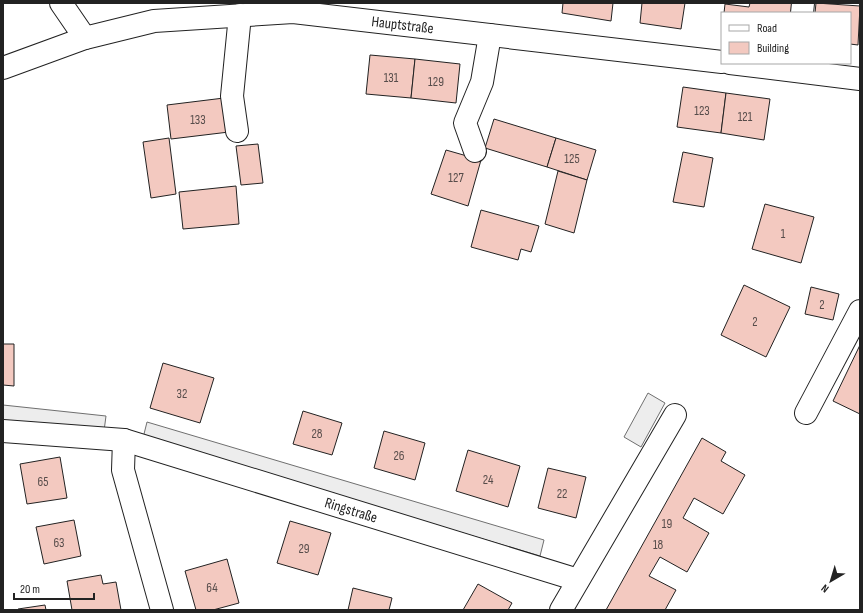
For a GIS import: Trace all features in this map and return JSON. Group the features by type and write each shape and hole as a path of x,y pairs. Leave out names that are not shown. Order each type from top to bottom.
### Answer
{"street":[{"path":"61,3 85,38"},
{"name":"Hauptstraße","path":"3,68 85,38 154,22 293,12 721,62"},
{"path":"238,131 232,96 240,15"},
{"path":"475,151 465,123 482,82 490,35"},
{"path":"746,64 795,67 860,79"},
{"path":"806,413 860,311"},
{"path":"560,610 675,415"},
{"name":"Ringstraße","path":"3,431 124,440 578,580"},
{"path":"124,440 123,470 162,610"}],"shaded area":[{"path":"648,393 665,403 641,447 624,437"},
{"path":"3,405 106,416 104,431 3,421"},
{"path":"147,422 544,540 540,556 143,438"}],"building":[{"path":"563,3 613,3 611,21 562,13"},
{"path":"642,3 685,3 681,29 640,23"},
{"path":"750,3 795,3 793,12 724,12 725,4 749,7"},
{"path":"816,3 860,6 858,45 851,44 851,12 815,12"},
{"path":"370,55 415,59 411,98 366,94"},
{"path":"415,59 460,64 456,103 411,98"},
{"path":"683,87 726,93 721,133 677,127"},
{"path":"726,93 770,99 764,140 721,133"},
{"path":"224,98 229,132 171,139 167,105"},
{"path":"494,119 556,138 547,167 485,148"},
{"path":"169,138 176,194 151,198 143,142"},
{"path":"556,138 596,150 587,180 547,167"},
{"path":"258,144 263,183 241,185 236,146"},
{"path":"446,150 481,160 468,206 431,194"},
{"path":"683,152 713,158 704,207 673,202"},
{"path":"558,171 587,180 574,233 545,224"},
{"path":"236,186 239,224 183,229 179,192"},
{"path":"765,204 814,217 801,263 752,249"},
{"path":"481,210 539,226 531,252 521,249 518,260 471,247"},
{"path":"744,285 790,307 766,357 721,335"},
{"path":"811,287 839,294 833,320 805,314"},
{"path":"3,344 14,344 14,386 3,385"},
{"path":"860,345 860,414 833,401"},
{"path":"163,363 214,378 200,423 150,408"},
{"path":"303,411 342,423 332,455 293,444"},
{"path":"384,431 425,443 415,480 374,468"},
{"path":"702,438 726,452 721,461 745,475 723,514 694,498 683,518 709,533 687,572 660,557 649,576 676,590 665,610 606,610"},
{"path":"468,450 520,466 508,507 456,491"},
{"path":"60,457 67,498 27,504 20,464"},
{"path":"548,468 586,477 576,518 538,508"},
{"path":"74,520 81,556 44,564 36,527"},
{"path":"290,521 331,533 318,575 277,563"},
{"path":"227,559 239,603 213,610 196,610 185,571"},
{"path":"101,575 103,584 116,582 121,610 72,610 67,581"},
{"path":"478,584 512,603 508,610 463,610"},
{"path":"353,588 392,598 389,610 348,610"},
{"path":"45,605 46,610 18,610 18,609"}]}
